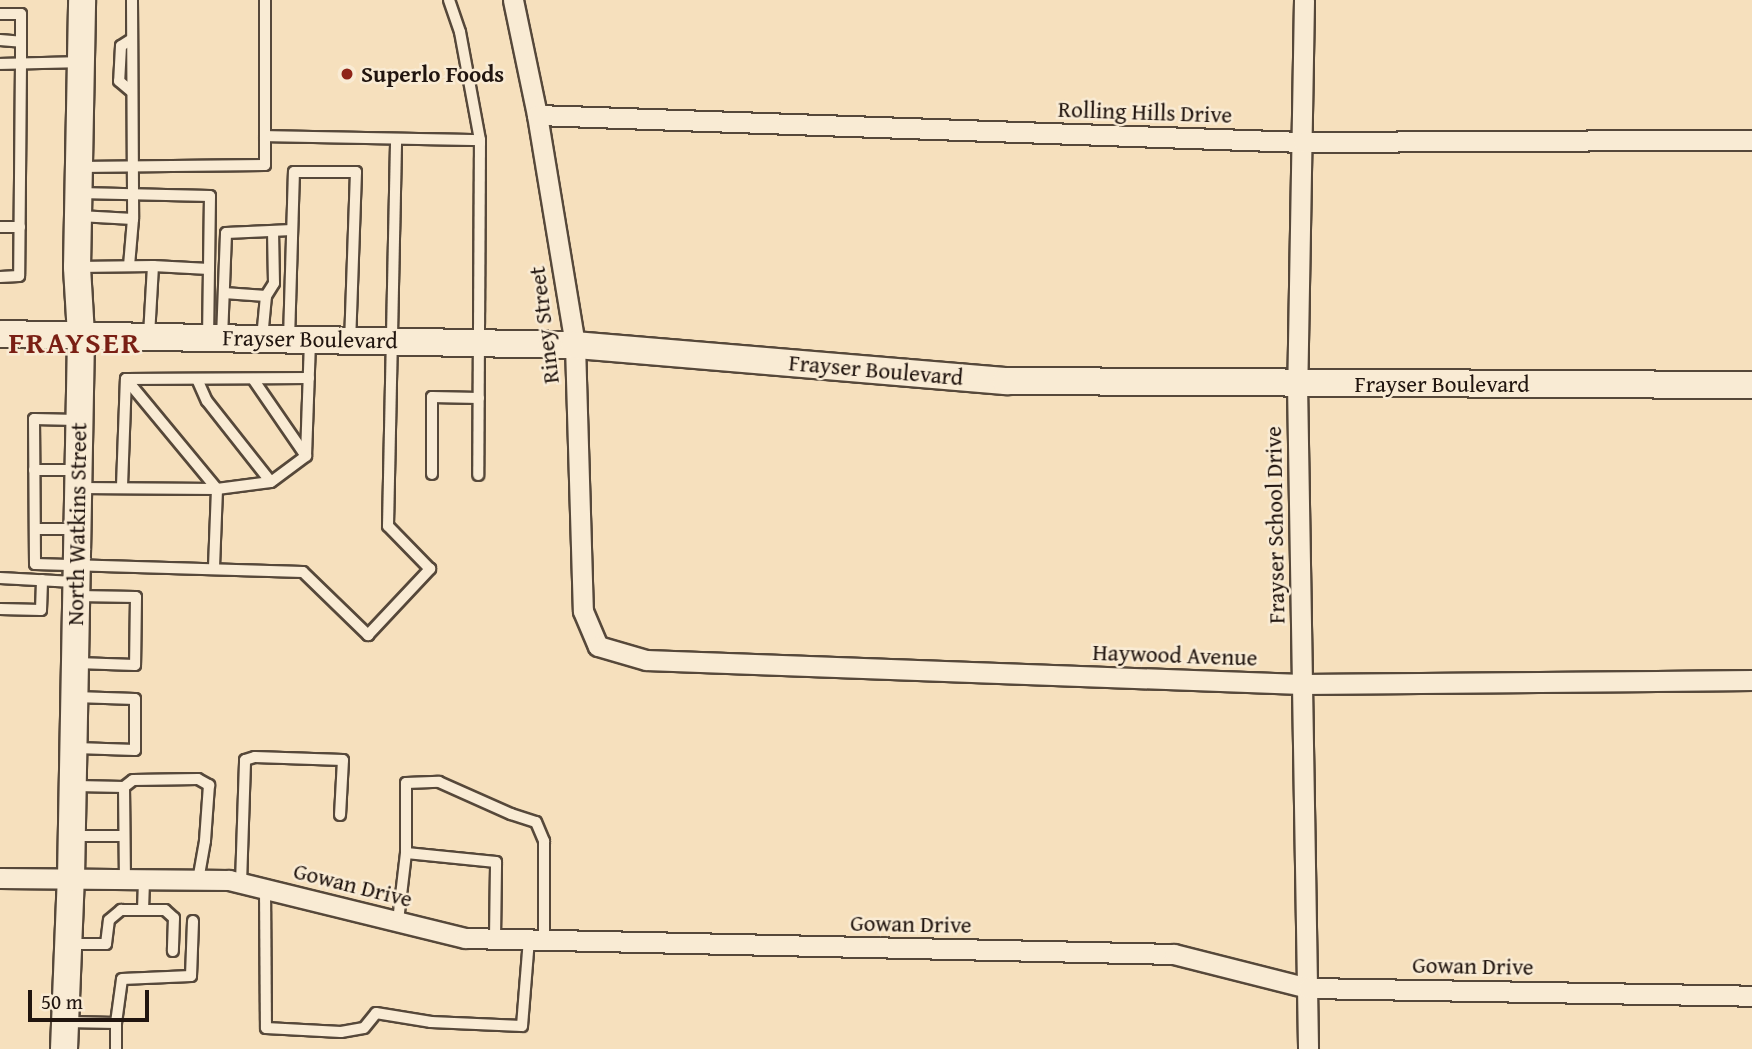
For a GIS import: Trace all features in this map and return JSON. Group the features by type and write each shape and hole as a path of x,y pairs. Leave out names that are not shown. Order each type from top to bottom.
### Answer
{"main road":[{"name":"North Watkins Street","path":"64,1049 71,878 81,335 77,267 82,0"},
{"name":"Frayser Boulevard","path":"0,334 575,345 1006,381 1752,385"}],"street":[{"name":"Riney Street","path":"513,0 537,115 575,345 583,611 598,646"},
{"name":"Frayser School Drive","path":"1304,0 1297,383 1308,1049"},
{"name":"Rolling Hills Drive","path":"537,115 1303,142 1752,140"},
{"name":"Haywood Avenue","path":"598,646 646,660 1302,684 1752,680"},
{"name":"Gowan Drive","path":"0,878 198,879 241,883 465,938 1174,954 1308,988 1752,996"}],"lane":[{"path":"129,266 134,193 132,0"},
{"path":"78,167 265,165 265,0"},
{"path":"449,0 460,32 480,140 478,475"},
{"path":"0,14 21,14 19,276 0,277"},
{"path":"0,40 21,42"},
{"path":"0,64 81,62"},
{"path":"265,136 480,140"},
{"path":"0,578 75,581 214,568 303,572 368,635 430,569 388,526 396,139"},
{"path":"306,456 309,378 300,340 292,230 294,172 356,172 350,340"},
{"path":"78,205 134,193 210,196 209,269 215,338"},
{"path":"78,205 133,219"},
{"path":"0,227 20,227"},
{"path":"215,338 224,293 226,233 292,230"},
{"path":"261,339 266,296 274,283 272,231"},
{"path":"77,267 153,266 209,269"},
{"path":"149,337 153,266"},
{"path":"224,293 266,296"},
{"path":"126,379 309,378"},
{"path":"126,379 217,489 214,568"},
{"path":"122,486 126,379"},
{"path":"197,379 207,401 271,482"},
{"path":"253,379 306,456"},
{"path":"432,474 432,397 479,398"},
{"path":"73,663 135,665 135,597 75,581 35,564 34,419 79,420"},
{"path":"34,470 122,486 217,489 271,482 306,456"},
{"path":"35,528 77,529"},
{"path":"0,610 41,610 42,580"},
{"path":"72,747 135,750 135,699 73,697"},
{"path":"241,883 244,760 256,757 343,760 340,815"},
{"path":"71,786 124,787 133,780 198,779 209,785 205,841 198,879"},
{"path":"265,889 266,1028 341,1032 364,1028 376,1013 431,1022 522,1026 536,939 544,841 536,822 511,814 439,782 406,783 406,853 398,921"},
{"path":"124,787 124,836 143,910"},
{"path":"70,836 124,836"},
{"path":"406,853 496,862 495,938"},
{"path":"68,944 106,944 109,920 121,910 165,910 174,918 173,951"},
{"path":"116,1049 116,1023 122,979 191,976 193,921"},
{"path":"65,1022 116,1023"}],"place":[{"name":"Superlo Foods","path":"347,74"}],"district":[{"name":"FRAYSER","path":"75,342"}]}
